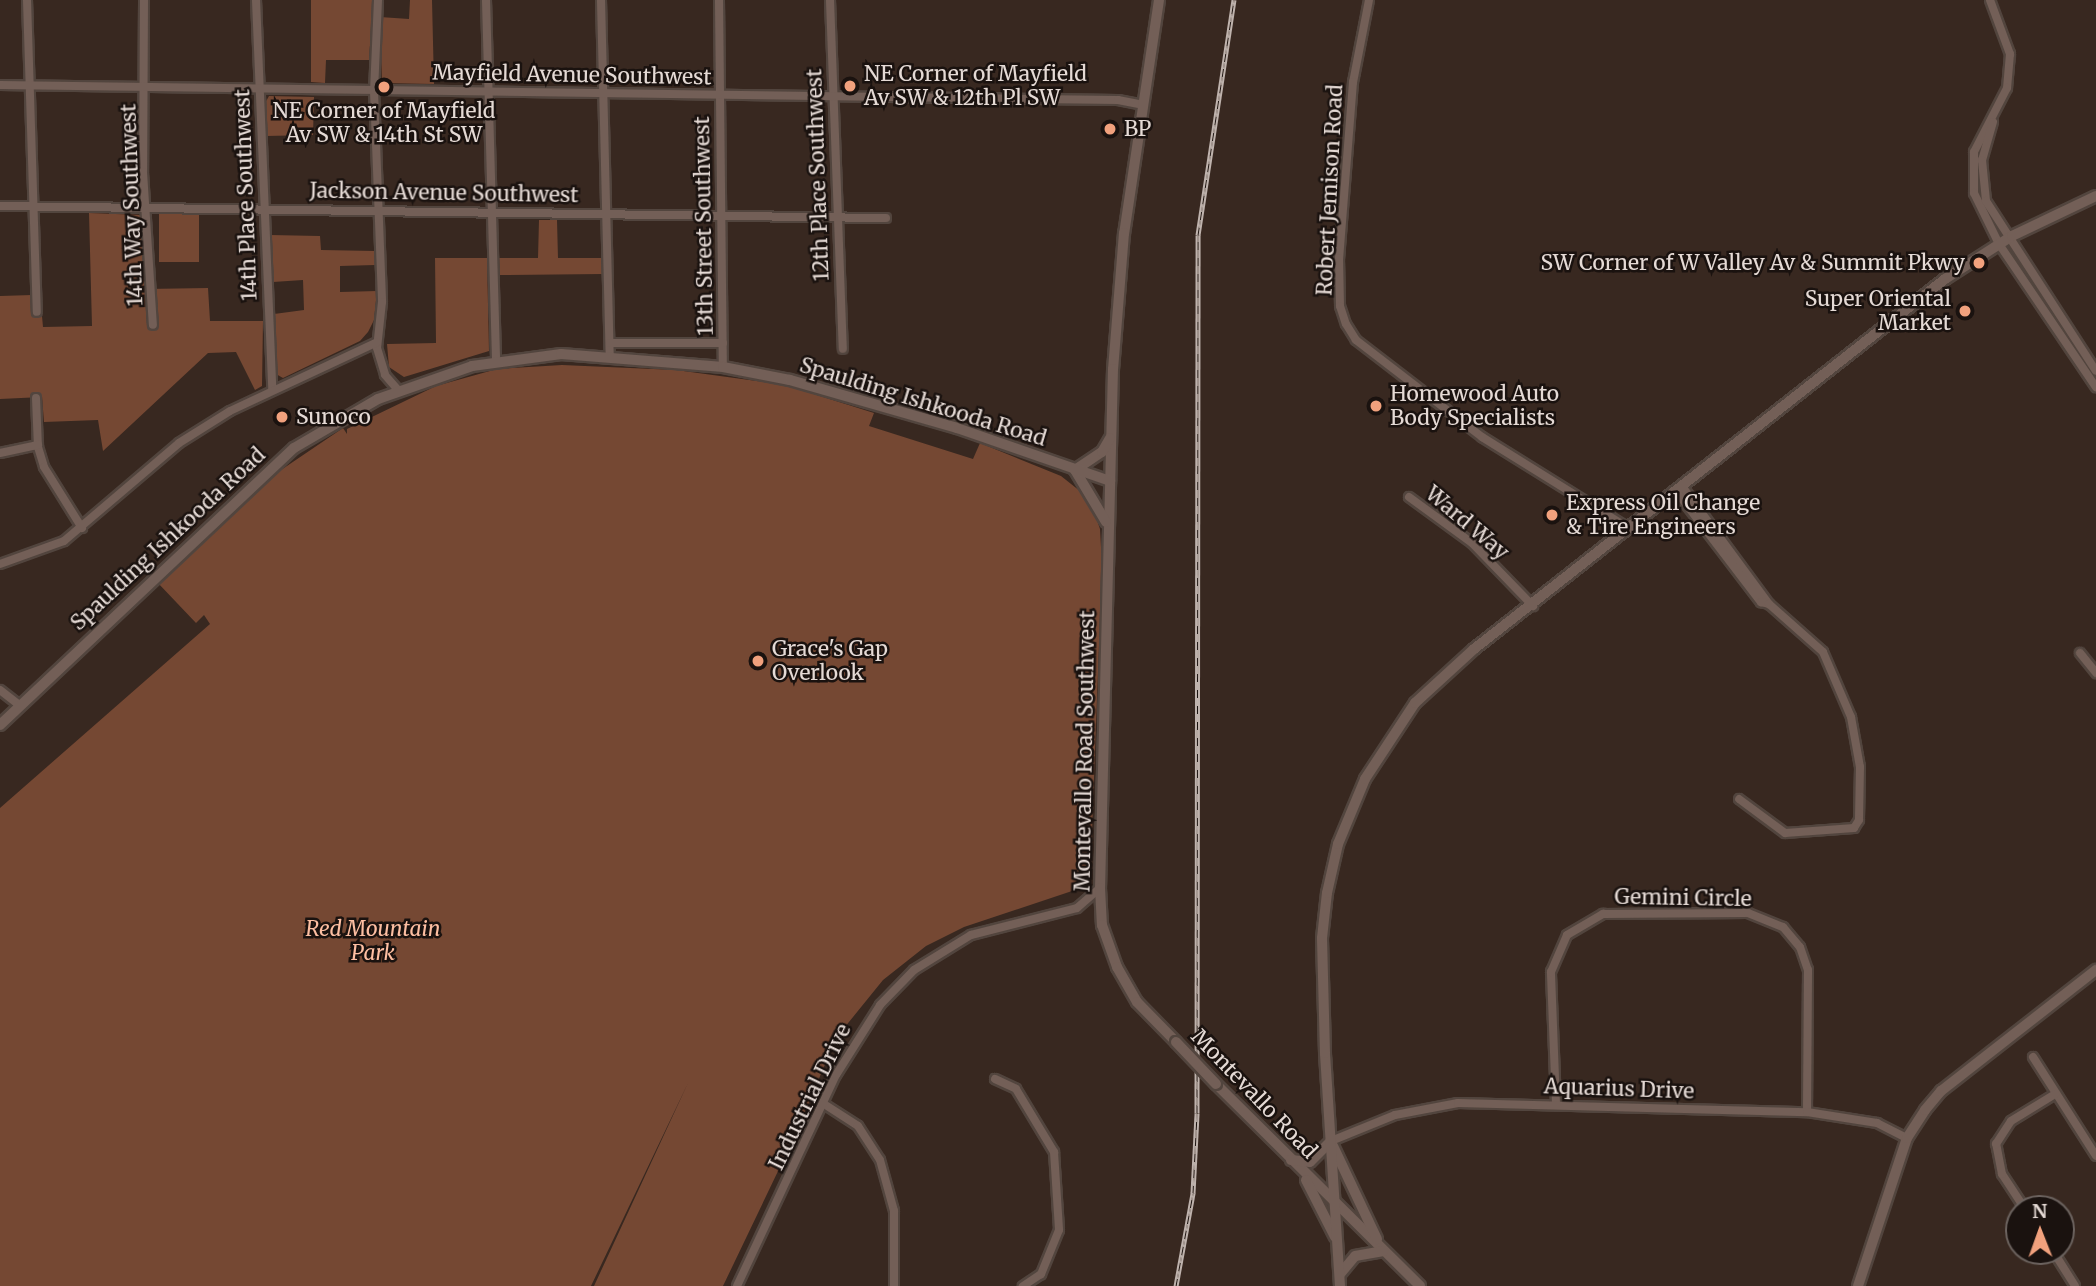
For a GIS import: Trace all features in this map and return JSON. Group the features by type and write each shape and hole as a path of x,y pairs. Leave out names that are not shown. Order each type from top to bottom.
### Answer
{"street":[{"path":"27,0 37,312"},
{"name":"14th Way Southwest","path":"144,0 144,172 149,207 153,325"},
{"name":"14th Place Southwest","path":"256,0 272,390"},
{"path":"378,0 374,91 382,302 377,342 385,375 398,390"},
{"path":"486,0 496,362"},
{"path":"601,0 610,356"},
{"name":"13th Street Southwest","path":"719,0 723,367"},
{"name":"12th Place Southwest","path":"830,0 843,349"},
{"path":"1110,481 1113,369 1124,233 1158,0"},
{"name":"Robert Jemison Road","path":"1369,0 1353,82 1339,258 1340,306 1346,324 1356,340 1482,437 1630,529"},
{"path":"1990,0 2010,54 2007,88 1996,113 1982,160 1986,201 2012,236 2096,371"},
{"name":"Mayfield Avenue Southwest","path":"0,85 1114,100 1143,105"},
{"path":"1996,113 1978,139 1972,177 1979,208 2000,244 2096,387"},
{"path":"1340,1286 1322,938 1338,844 1365,779 1415,704 1474,649 1630,529 1837,360 2012,236 2096,196"},
{"name":"Jackson Avenue Southwest","path":"0,205 720,213 886,218"},
{"path":"0,564 40,553 82,528 178,443 272,390 377,342"},
{"path":"610,343 723,343"},
{"name":"Spaulding Ishkooda Road","path":"0,725 294,448 337,420 398,390 496,362 561,354 723,367 790,380 957,428 1110,481"},
{"path":"36,398 38,445 51,480 82,528"},
{"path":"1108,528 1101,507 1075,470 1102,452 1111,435"},
{"path":"0,453 38,445"},
{"name":"Montevallo Road Southwest","path":"1110,481 1100,888 1102,925 1117,967 1145,1010"},
{"path":"1679,489 1753,585 1761,603 1769,604 1823,652 1839,685 1860,767 1859,820 1846,831 1785,833 1738,799"},
{"name":"Ward Way","path":"1409,497 1472,543 1533,606"},
{"path":"2080,653 2096,673"},
{"path":"0,690 19,705"},
{"name":"Industrial Drive","path":"737,1286 860,1032 914,970 971,935 1077,908 1100,888"},
{"name":"Gemini Circle","path":"1556,1104 1551,972 1567,935 1603,914 1748,913 1783,927 1800,947 1808,970 1807,1112"},
{"path":"1858,1286 1907,1138 1941,1091 2096,970"},
{"name":"Montevallo Road","path":"1145,1010 1335,1205 1420,1286"},
{"path":"2033,1057 2096,1156"},
{"path":"995,1079 1016,1089 1054,1152 1059,1230 1041,1275 1023,1286"},
{"path":"2015,1195 2001,1174 1996,1144 2011,1121 2055,1094"},
{"name":"Aquarius Drive","path":"1331,1142 1395,1115 1458,1103 1807,1112 1877,1123 1907,1138"},
{"path":"824,1104 858,1126 880,1160 894,1211 894,1286"},
{"path":"1291,1160 1317,1159 1331,1142"},
{"path":"1331,1142 1384,1251 1355,1256 1340,1273"},
{"path":"1302,1171 1338,1242"},
{"path":"2062,1265 2076,1286"}],"green space":[{"path":"311,0 373,0 369,60 326,60 325,83 311,82"},
{"path":"410,0 432,0 434,84 382,83 380,17 409,19"},
{"path":"269,96 314,97 313,135 266,136 265,103"},
{"path":"89,213 142,215 146,289 208,288 210,321 263,321 262,386 255,390 236,352 208,353 103,451 98,420 44,422 42,397 0,399 0,296 32,295 33,315 42,316 43,327 92,326"},
{"path":"159,214 199,214 199,262 159,262"},
{"path":"539,220 557,220 558,258 602,258 603,274 500,275 499,258 538,258"},
{"path":"270,235 320,236 321,250 375,251 375,265 340,266 340,292 377,291 374,320 368,332 360,341 283,378 276,374 274,314 304,310 303,280 273,282"},
{"path":"435,258 487,258 489,351 404,377 389,367 387,344 436,343"},
{"name":"Red Mountain Park","path":"562,365 676,370 785,385 874,413 869,426 973,459 980,443 1061,476 1090,499 1100,529 1102,565 1090,885 964,927 926,946 883,980 836,1038 797,1131 786,1135 787,1150 780,1167 723,1286 594,1286 688,1083 591,1286 0,1286 0,808 210,624 204,615 196,623 157,582 281,470 343,428 347,434 347,429 436,386 497,369"}],"railway":[{"path":"1176,1286 1193,1193 1197,1113 1198,235 1234,0"}],"place":[{"name":"NE Corner of Mayfield Av SW & 12th Pl SW","path":"850,86"},
{"name":"NE Corner of Mayfield Av SW & 14th St SW","path":"384,87"},
{"name":"BP","path":"1110,129"},
{"name":"SW Corner of W Valley Av & Summit Pkwy","path":"1979,263"},
{"name":"Super Oriental Market","path":"1965,311"},
{"name":"Homewood Auto Body Specialists","path":"1376,406"},
{"name":"Sunoco","path":"282,417"},
{"name":"Express Oil Change & Tire Engineers","path":"1552,515"},
{"name":"Grace's Gap Overlook","path":"758,661"}]}
